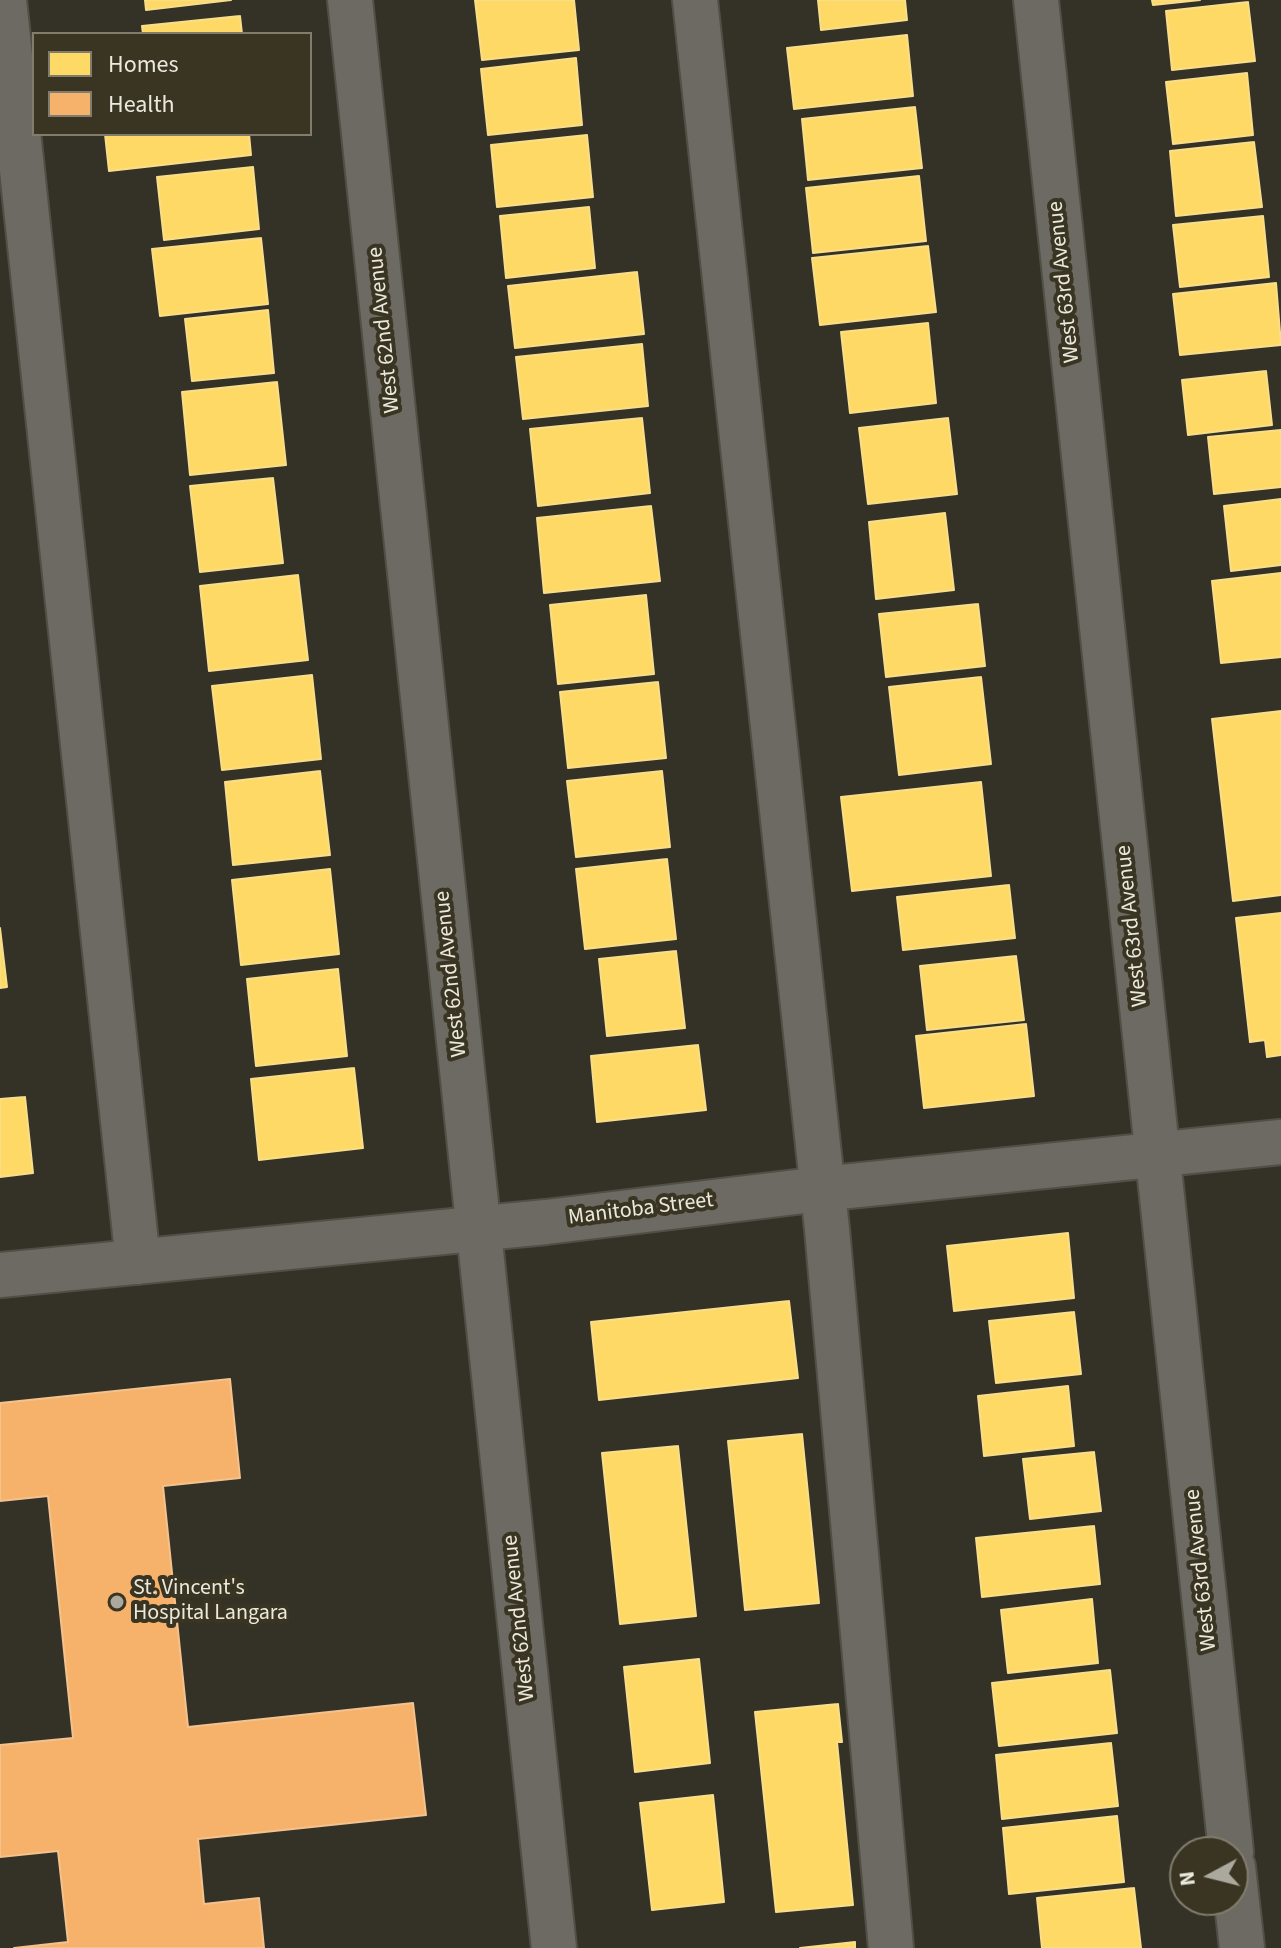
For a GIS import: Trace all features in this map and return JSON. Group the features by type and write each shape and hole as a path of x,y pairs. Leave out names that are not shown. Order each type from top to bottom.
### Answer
{"street":[{"path":"4,0 138,1262"},
{"name":"West 62nd Avenue","path":"350,0 554,1948"},
{"path":"695,0 829,1259 891,1948"},
{"name":"West 63rd Avenue","path":"1036,0 1229,1836"},
{"name":"Manitoba Street","path":"0,1275 479,1228 1281,1142"},
{"path":"1238,1916 1242,1948"}],"building: Homes":[{"path":"145,0 231,0 146,10"},
{"path":"475,0 574,0 579,50 482,60"},
{"path":"818,0 905,0 907,20 821,30"},
{"path":"1152,0 1200,0 1153,5"},
{"path":"1248,2 1255,61 1172,70 1166,11"},
{"path":"240,16 242,32 143,32 142,26"},
{"path":"907,35 913,96 794,109 787,48"},
{"path":"576,58 582,125 488,135 481,69"},
{"path":"1247,73 1253,135 1173,144 1166,82"},
{"path":"915,107 922,168 808,180 802,119"},
{"path":"587,135 593,197 497,207 491,145"},
{"path":"105,136 249,136 251,155 109,171"},
{"path":"1254,142 1262,207 1176,216 1170,151"},
{"path":"253,167 259,229 164,240 157,177"},
{"path":"919,176 926,241 813,253 806,188"},
{"path":"589,207 595,268 506,278 500,216"},
{"path":"1263,216 1269,277 1180,287 1173,225"},
{"path":"261,238 268,304 160,316 152,249"},
{"path":"928,246 936,312 820,325 812,258"},
{"path":"637,272 644,334 515,348 508,286"},
{"path":"1276,283 1281,345 1180,355 1173,294"},
{"path":"268,310 274,373 192,381 185,319"},
{"path":"928,323 936,403 850,413 841,332"},
{"path":"642,344 648,406 523,419 516,357"},
{"path":"1266,371 1272,425 1188,435 1182,380"},
{"path":"277,382 286,465 190,475 182,392"},
{"path":"642,418 650,493 538,506 530,429"},
{"path":"948,418 957,494 868,504 859,428"},
{"path":"1281,430 1281,487 1214,494 1208,437"},
{"path":"273,478 283,563 200,572 190,486"},
{"path":"1281,499 1281,565 1231,571 1224,506"},
{"path":"651,506 660,581 544,593 537,518"},
{"path":"945,513 954,590 876,599 869,522"},
{"path":"1281,573 1281,657 1221,663 1212,581"},
{"path":"298,575 308,660 209,671 200,586"},
{"path":"646,595 654,674 558,684 550,605"},
{"path":"978,604 985,666 886,677 879,614"},
{"path":"312,675 321,759 222,770 212,686"},
{"path":"981,677 991,764 899,775 889,687"},
{"path":"658,682 666,758 568,768 560,692"},
{"path":"1281,711 1281,895 1233,901 1212,719"},
{"path":"320,771 330,855 233,865 225,782"},
{"path":"662,771 670,847 576,857 567,781"},
{"path":"981,782 991,876 852,891 841,797"},
{"path":"667,859 676,939 585,949 576,869"},
{"path":"330,869 339,954 241,965 232,880"},
{"path":"1009,885 1015,938 903,950 897,897"},
{"path":"1281,913 1281,1055 1267,1057 1265,1040 1250,1042 1236,918"},
{"path":"0,928 7,987 0,988"},
{"path":"676,951 685,1028 607,1036 599,959"},
{"path":"1016,956 1024,1020 927,1030 920,966"},
{"path":"338,969 347,1056 256,1066 247,979"},
{"path":"1026,1024 1034,1096 924,1108 916,1036"},
{"path":"698,1045 706,1110 597,1122 591,1056"},
{"path":"354,1068 363,1148 259,1160 251,1079"},
{"path":"25,1097 33,1173 0,1177 0,1099"},
{"path":"1068,1233 1074,1298 954,1311 947,1246"},
{"path":"789,1301 798,1378 599,1400 591,1322"},
{"path":"1074,1312 1081,1374 996,1383 989,1321"},
{"path":"1068,1386 1074,1446 984,1456 978,1396"},
{"path":"802,1434 819,1603 745,1610 728,1441"},
{"path":"678,1446 696,1616 620,1624 602,1453"},
{"path":"1094,1452 1101,1511 1030,1519 1023,1459"},
{"path":"1094,1526 1100,1584 982,1597 976,1538"},
{"path":"1092,1599 1098,1663 1008,1673 1001,1610"},
{"path":"699,1659 710,1763 635,1772 624,1667"},
{"path":"1110,1670 1117,1733 999,1746 992,1683"},
{"path":"838,1704 842,1742 837,1742 853,1905 776,1912 755,1712"},
{"path":"1111,1743 1118,1806 1002,1819 996,1755"},
{"path":"713,1795 724,1902 652,1910 640,1803"},
{"path":"1117,1816 1124,1882 1009,1894 1003,1828"},
{"path":"1134,1888 1141,1948 1042,1948 1037,1898"},
{"path":"855,1942 855,1948 800,1948"}],"building: Health":[{"name":"St. Vincent's Hospital Langara","path":"230,1379 240,1478 163,1486 188,1727 413,1703 426,1815 198,1839 204,1904 259,1898 264,1948 14,1948 68,1942 58,1851 0,1857 0,1745 73,1738 48,1496 0,1501 0,1403"}],"place":[{"name":"St. Vincent's Hospital Langara","path":"117,1602"}]}
